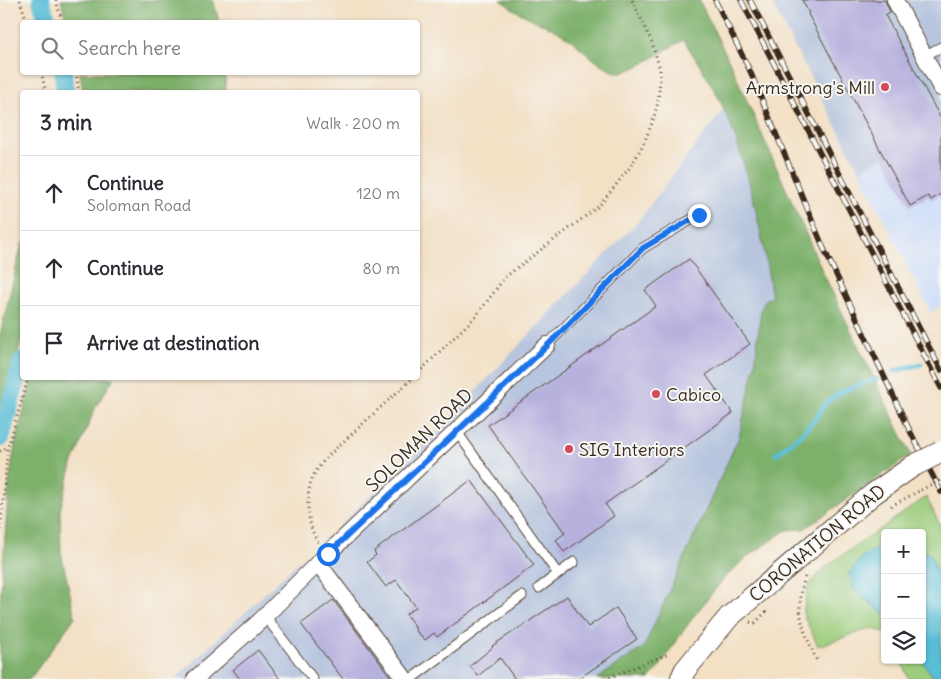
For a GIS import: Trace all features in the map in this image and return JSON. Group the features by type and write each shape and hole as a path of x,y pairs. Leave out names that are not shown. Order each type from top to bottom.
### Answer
{"street":[{"path":"895,0 941,88"},
{"name":"SOLOMAN ROAD","path":"200,678 323,558 548,345"},
{"name":"CORONATION ROAD","path":"681,679 685,670 729,617 793,561 874,494 913,466 941,452"},
{"path":"323,558 404,679"},
{"name":"CORONATION ROAD","path":"695,679 704,646"}],"lane":[{"path":"924,56 941,47"},
{"path":"548,345 643,248 699,215"},
{"path":"457,432 558,574"},
{"path":"539,588 574,562"},
{"path":"411,679 522,596"},
{"path":"265,616 313,679"}],"path":[{"path":"20,0 26,20"},
{"path":"56,0 61,20"},
{"path":"420,371 477,315 505,277 599,206 631,166 643,145 653,121 658,102 660,69 651,40 632,0"},
{"path":"43,75 46,90"},
{"path":"76,75 79,90"},
{"path":"0,530 8,447 27,380"},
{"path":"323,558 314,536 308,498 314,473 335,450 411,380"},
{"path":"0,451 8,447"},
{"path":"922,490 941,480"},
{"path":"806,574 800,595 800,611 804,631 817,661"},
{"path":"604,679 668,654"}],"shaded area":[{"path":"770,0 941,0 941,128 859,170"},
{"path":"724,108 744,164 760,226 772,298 761,309 755,366 739,437 644,647 597,679 175,679 310,551 333,532 442,426 638,221"},
{"path":"941,128 941,305 931,313 859,170"}],"green space":[{"path":"61,0 213,0 218,20 66,20"},
{"path":"501,0 699,0 731,65 825,277 911,455 804,529 786,530 743,560 722,581 697,612 657,671 649,679 597,679 644,647 739,437 755,366 761,309 766,299 772,298 754,202 741,155 724,109 684,40 633,68 618,72 612,71 600,64 562,34 518,12"},
{"path":"80,75 225,75 226,90 83,90"},
{"path":"20,251 20,345 0,414 0,335"},
{"path":"31,380 113,380 95,408 72,465 60,510 61,552 75,617 30,679 0,679 0,603 9,483 15,445"},
{"path":"926,497 941,527 941,679 909,679 903,664 926,664 926,529 881,529 881,631 872,628 818,646 803,614 808,587 824,568"}],"water":[{"path":"881,548 881,612 854,590 849,573 864,555"},
{"path":"926,552 931,555 941,586 941,679 935,679 924,664 926,664"}],"building":[{"name":"Armstrong's Mill","path":"802,0 885,0 890,12 885,15 941,119 941,194 931,200 928,196 910,206"},
{"path":"689,259 750,344 706,375 733,413 605,504 614,516 564,552 556,540 565,533 488,425 656,306 645,290"},
{"path":"471,480 534,565 437,637 434,633 425,640 416,631 406,614 416,607 396,580 386,587 367,562 376,555 374,551"},
{"path":"567,596 588,627 616,608 637,639 578,679 515,679 500,658 478,676 470,666 492,646"},
{"path":"333,600 392,679 343,679 301,624"},
{"path":"258,650 280,679 240,679 233,670"}],"waterway":[{"path":"41,0 47,20"},
{"path":"63,75 65,90"},
{"path":"895,371 921,364"},
{"path":"1,438 20,368"},
{"path":"776,454 798,437 816,418 825,404 841,392 876,379"}],"railway":[{"path":"715,0 750,71 824,249 941,492"},
{"path":"741,0 941,388"},
{"path":"750,0 941,370"}],"place":[{"name":"Armstrong's Mill","path":"885,87"},
{"name":"Cabico","path":"656,394"},
{"name":"SIG Interiors","path":"569,449"}],"route":[{"path":"328,554 548,345 643,248 699,215"}]}
